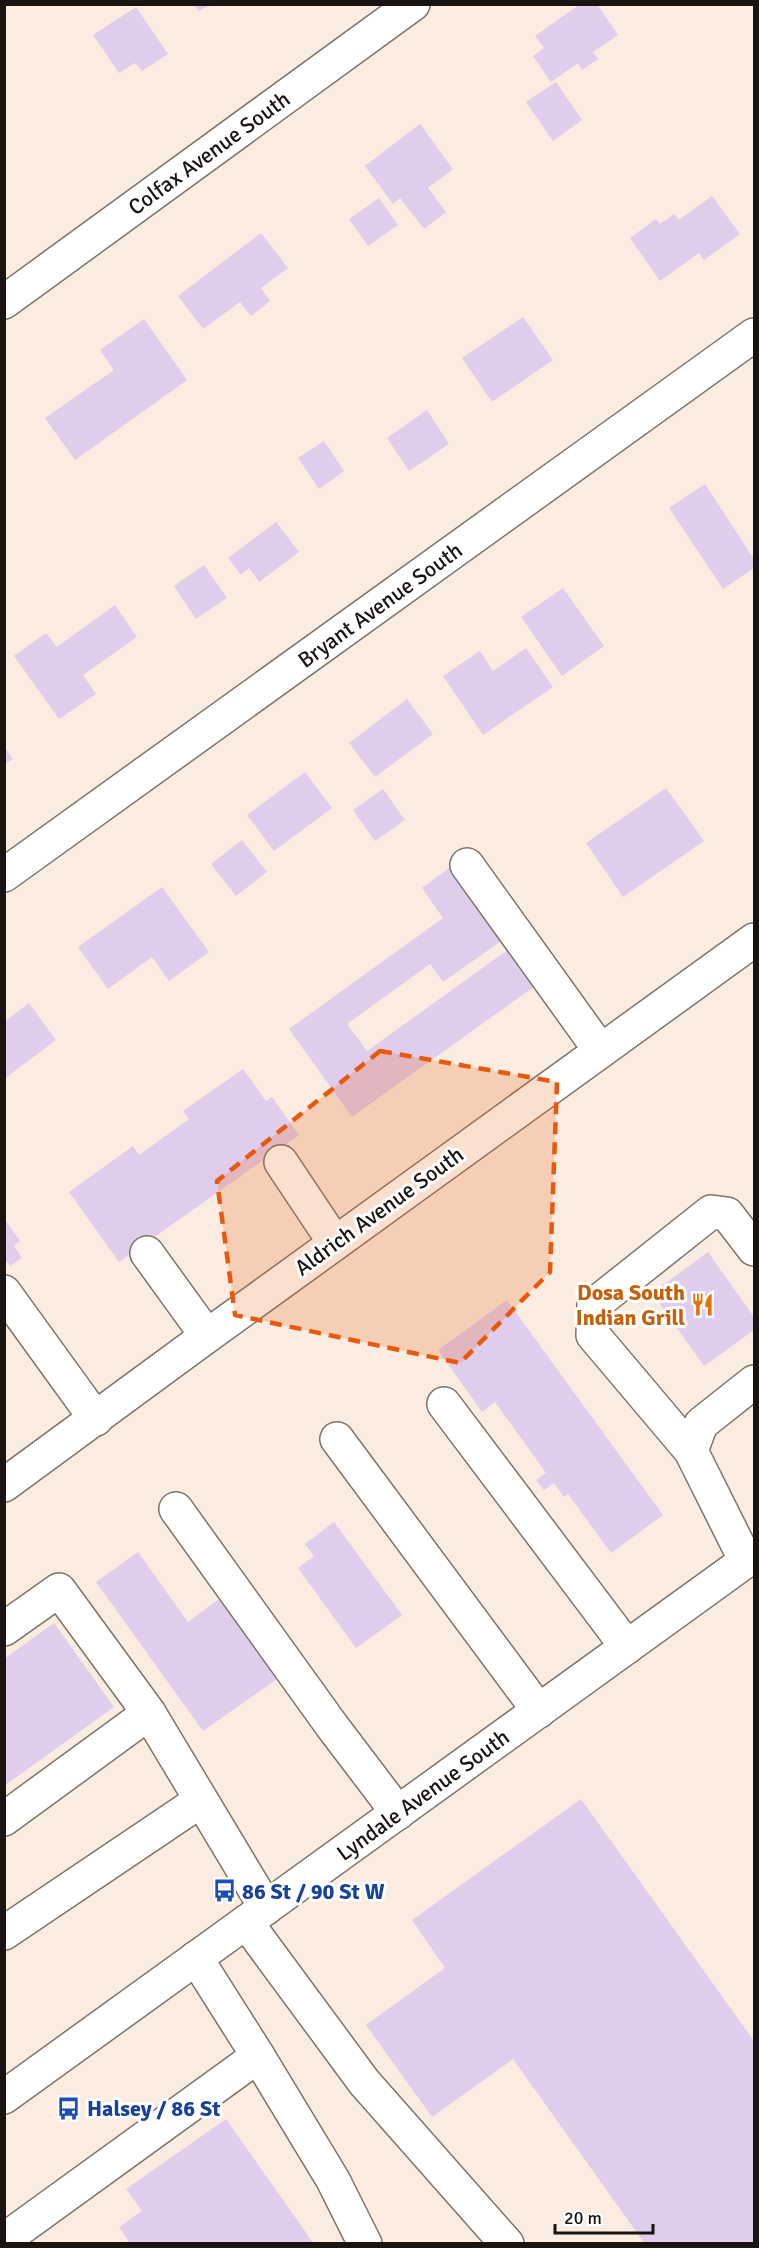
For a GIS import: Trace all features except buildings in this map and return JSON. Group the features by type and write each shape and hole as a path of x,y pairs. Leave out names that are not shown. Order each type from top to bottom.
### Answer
{"street":[{"name":"Colfax Avenue South","path":"4,302 413,4"},
{"name":"Bryant Avenue South","path":"4,875 754,335"},
{"path":"468,865 600,1050"},
{"name":"Aldrich Avenue South","path":"4,1485 754,940"},
{"path":"281,1162 335,1243"},
{"path":"750,1558 691,1451 593,1335 594,1305 711,1212 728,1214 754,1250"},
{"path":"147,1253 207,1336"},
{"path":"4,1292 96,1419"},
{"path":"691,1451 702,1424 754,1383"},
{"path":"444,1404 627,1647"},
{"path":"337,1438 539,1711"},
{"path":"176,1509 332,1726 398,1813"},
{"name":"Lyndale Avenue South","path":"4,2097 750,1558"},
{"path":"4,1629 60,1590 149,1713 200,1801 256,1915 364,2082 507,2244"},
{"path":"4,1819 149,1713"},
{"path":"4,1933 200,1801"},
{"path":"196,1958 333,2180 365,2244"},
{"path":"4,2240 258,2056"}],"highlighted area":[{"path":"380,1051 557,1082 550,1272 460,1363 235,1315 217,1181"}],"place":[{"name":"Dosa South Indian Grill","path":"703,1305"},
{"name":"86 St / 90 St W","path":"224,1891"},
{"name":"Halsey / 86 St","path":"69,2108"}]}
